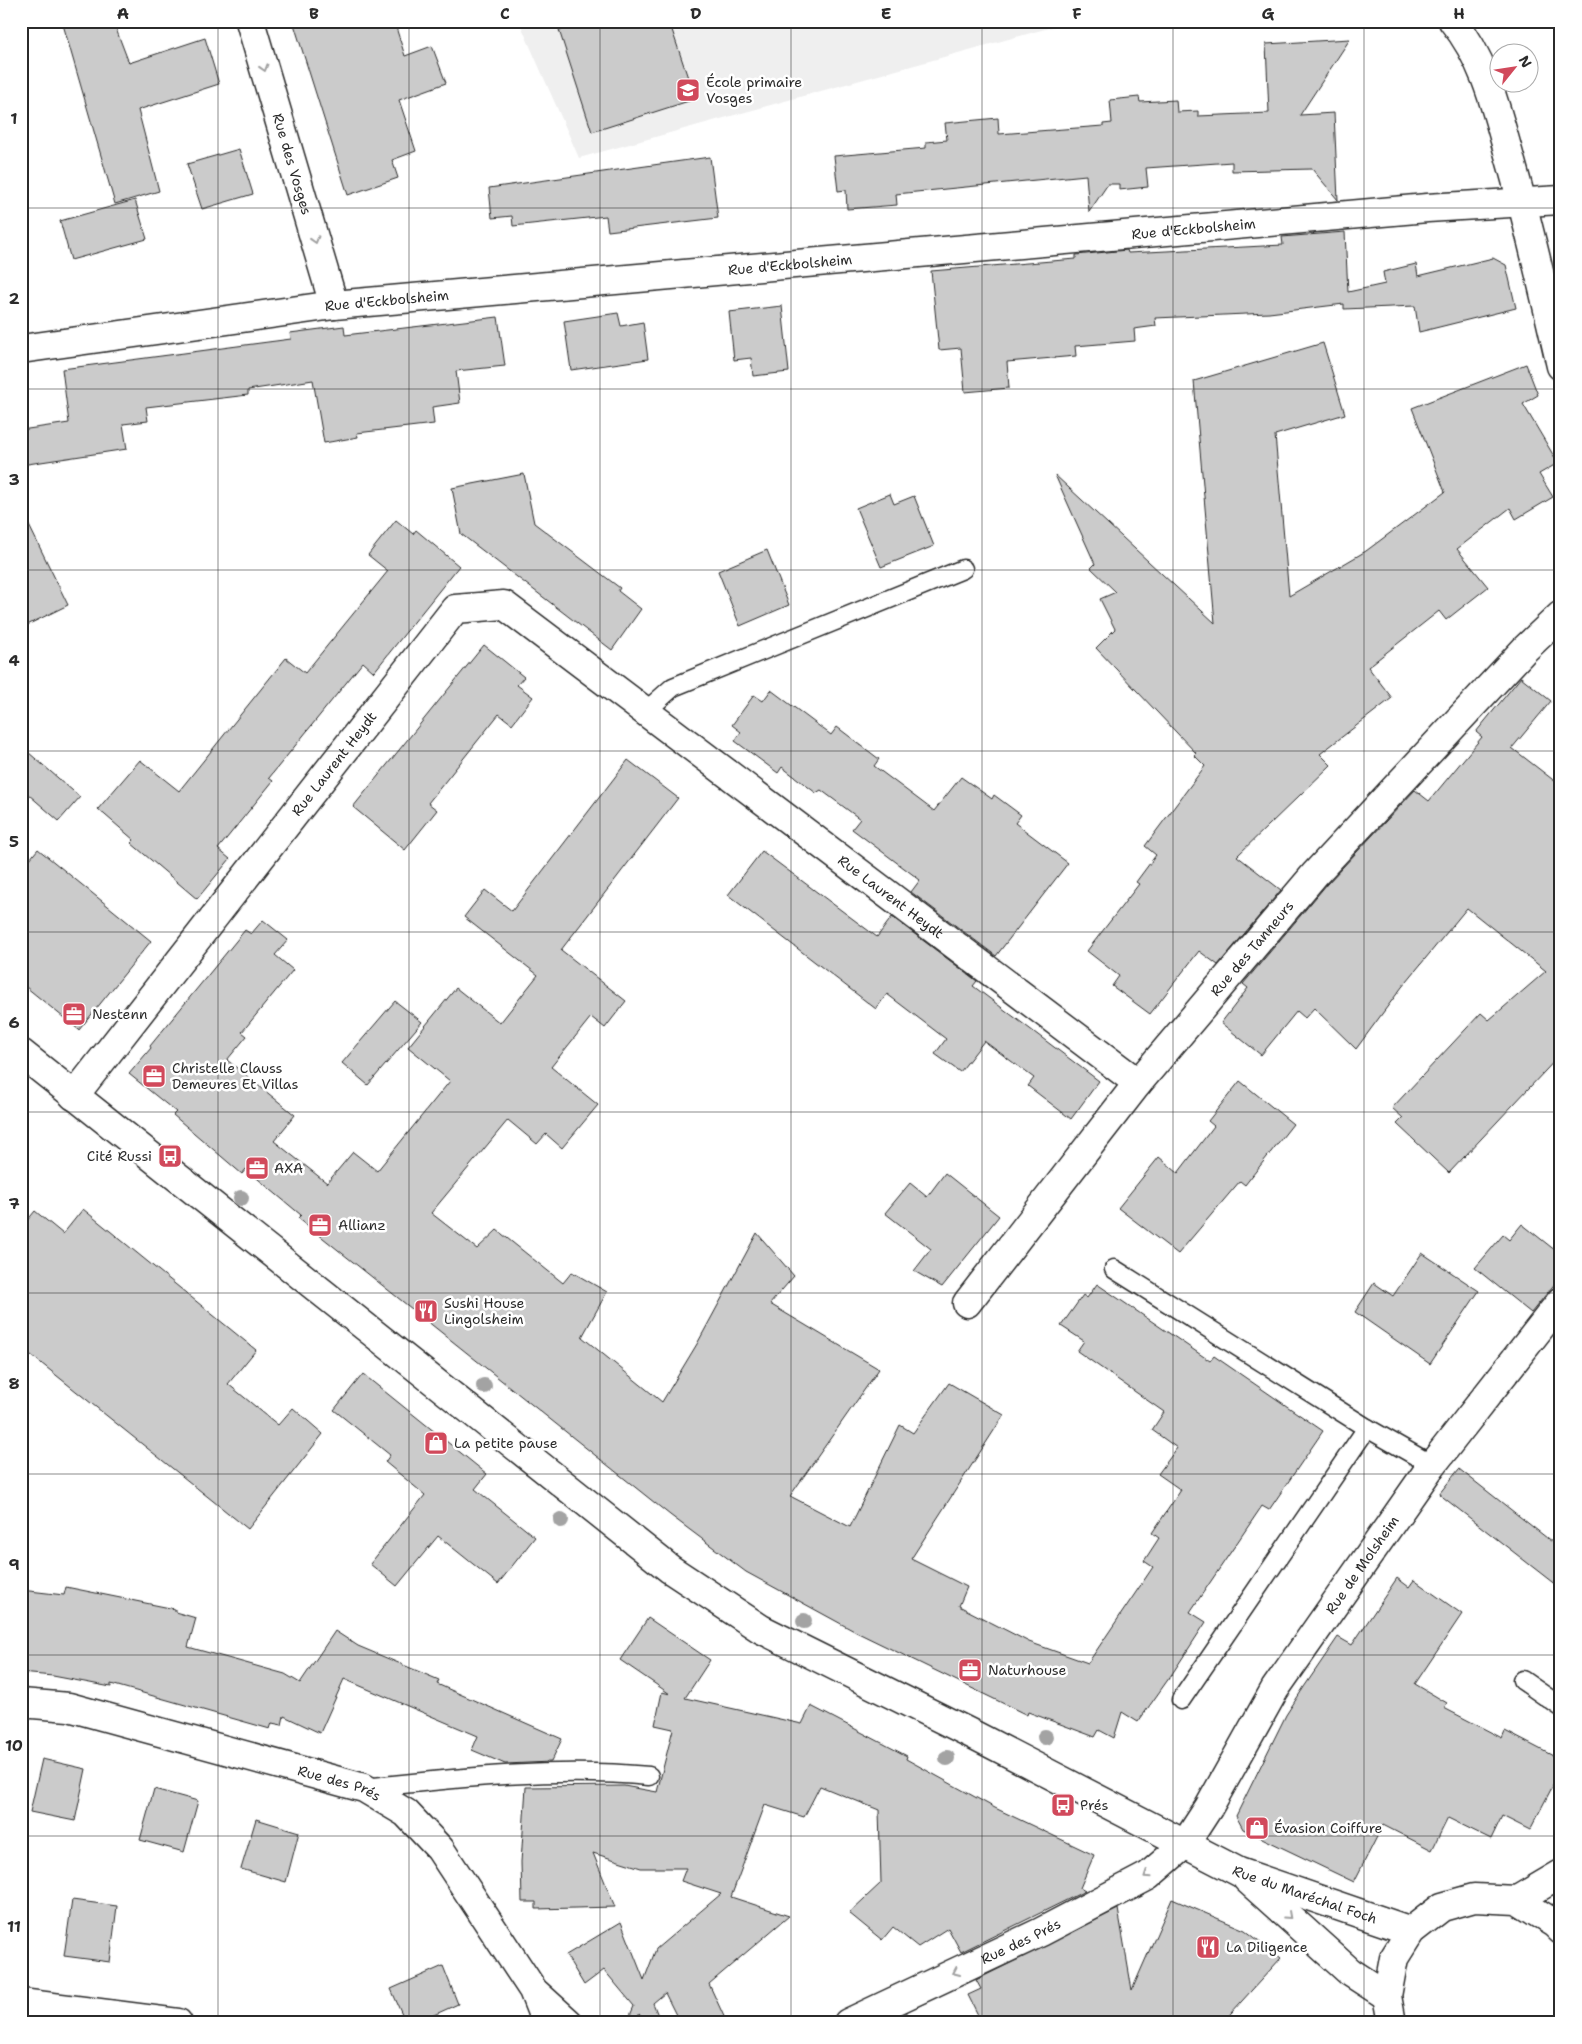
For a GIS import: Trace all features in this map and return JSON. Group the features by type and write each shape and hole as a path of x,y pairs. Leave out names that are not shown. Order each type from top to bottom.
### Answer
{"street":[{"name":"Rue des Vosges","path":"250,21 334,305"},
{"path":"1453,21 1471,50 1493,95 1522,202 1561,366"},
{"name":"Rue d'Eckbolsheim","path":"21,349 334,305 1426,208 1561,200"},
{"name":"Rue Laurent Heydt","path":"74,1096 455,609 504,605 1138,1083"},
{"name":"Rue des Tanneurs","path":"967,1302 1138,1083 1315,874 1525,649 1561,614"},
{"path":"21,1053 679,1575 760,1629 1239,1872"},
{"name":"Rue de Molsheim","path":"1185,1844 1209,1807 1275,1689 1432,1465 1561,1301"},
{"name":"Rue des Prés","path":"21,1703 69,1707 364,1788 406,1813 440,1849 532,1990 546,2023"},
{"name":"Rue des Prés","path":"848,2023 1041,1932 1140,1880 1185,1844"},
{"name":"Rue du Maréchal Foch","path":"1239,1872 1411,1931"},
{"name":"Rue du Maréchal Foch","path":"1239,1872 1350,1972 1387,1996"},
{"path":"1516,1900 1561,1874"},
{"path":"1392,2023 1387,1996 1394,1958 1411,1931 1442,1907 1474,1898 1516,1900 1555,1924 1561,1930"},
{"path":"532,1990 569,2023"},
{"path":"21,2003 178,2023"}],"lane":[{"path":"645,712 674,687 962,569"},
{"path":"1114,1269 1367,1428 1432,1465"},
{"path":"1181,1700 1367,1428"},
{"path":"1522,1680 1561,1707"},
{"path":"364,1788 442,1780 606,1772 649,1776"}],"shaded area":[{"name":"École primaire Vosges","path":"519,21 1074,21 579,158"}],"building":[{"path":"62,21 113,21 129,63 205,38 219,84 138,110 159,191 115,204"},
{"path":"293,21 394,21 405,56 432,46 446,83 399,100 416,151 392,160 398,178 348,195"},
{"path":"586,21 669,21 695,99 592,132 559,30"},
{"path":"1350,39 1300,115 1334,113 1338,200 1312,169 1232,171 1232,162 1146,168 1148,187 1119,190 1119,184 1108,184 1089,212 1086,175 896,194 897,205 847,209 846,190 838,191 834,156 926,148 926,142 947,140 945,123 998,118 999,134 1103,126 1103,124 1112,123 1110,100 1139,97 1140,102 1176,100 1177,112 1198,111 1198,116 1269,113 1266,44"},
{"path":"239,149 253,194 202,209 187,164"},
{"path":"710,157 718,218 608,231 606,216 513,226 512,216 492,218 489,188"},
{"path":"135,200 147,239 71,260 60,221"},
{"path":"1345,232 1348,292 1385,284 1383,272 1416,264 1418,276 1493,258 1506,265 1516,308 1419,332 1415,306 1344,309 1344,304 1269,313 1155,318 1156,326 1134,329 1135,341 1075,346 1076,356 1007,362 1009,388 965,392 961,348 939,350 931,271 1076,259 1076,255 1127,250 1128,253 1283,245 1282,237"},
{"path":"782,306 789,372 753,376 751,358 734,360 729,312"},
{"path":"618,313 621,326 643,322 648,359 571,370 564,321"},
{"path":"498,317 505,366 456,371 460,403 432,407 434,424 357,433 358,437 324,443 313,380 248,390 248,395 146,407 148,421 123,424 127,449 21,465 21,430 69,423 62,369 291,339 290,333 344,326 345,335"},
{"path":"1323,343 1345,414 1275,435 1289,596 1366,551 1445,492 1412,408 1526,364 1538,395 1523,404 1558,463 1539,474 1553,497 1516,519 1510,508 1457,549 1488,587 1446,620 1439,611 1368,667 1392,698 1320,754 1331,765 1237,856 1281,890 1218,965 1199,951 1150,1014 1112,986 1119,976 1087,951 1139,884 1136,882 1156,855 1145,846 1205,766 1194,755 1196,753 1096,648 1115,629 1100,599 1116,592 1091,568 1095,564 1055,475 1215,623 1194,381"},
{"path":"524,474 534,523 620,588 618,591 641,609 612,650 461,534 452,488"},
{"path":"890,494 894,504 914,496 934,546 881,567 856,508"},
{"path":"21,509 68,605 21,628"},
{"path":"396,520 413,534 416,530 459,566 374,672 363,662 269,778 273,781 218,849 230,859 197,899 131,843 134,840 98,809 140,760 179,791 286,658 305,673 388,571 368,555"},
{"path":"767,550 789,605 740,626 718,571"},
{"path":"484,645 524,677 517,685 533,697 512,724 499,714 428,803 437,810 405,850 353,807"},
{"path":"1521,677 1551,701 1512,748 1561,786 1561,1054 1449,1173 1397,1124 1403,1118 1392,1108 1481,1013 1489,1020 1546,971 1467,908 1402,987 1356,1049 1314,1008 1305,1018 1297,1011 1261,1055 1221,1023 1248,988 1243,984 1327,884 1415,790 1429,801 1482,737 1476,732"},
{"path":"771,690 831,735 837,727 879,759 874,766 934,811 961,777 992,799 994,795 1021,815 1015,823 1068,863 996,956 911,892 920,880 852,829 860,819 821,790 816,793 782,767 778,773 735,741 741,732 732,725 754,695 763,701"},
{"path":"21,746 80,797 59,821 21,788"},
{"path":"628,760 678,798 561,950 626,1001 605,1028 591,1017 551,1067 598,1105 562,1148 546,1134 537,1144 508,1120 431,1213 477,1249 497,1230 563,1283 572,1272 607,1292 582,1337 662,1402 697,1344 757,1233 794,1276 770,1304 879,1369 790,1496 850,1527 900,1425 913,1433 949,1383 1004,1415 911,1559 967,1587 959,1606 1029,1642 1088,1663 1153,1567 1144,1561 1159,1538 1152,1533 1181,1490 1158,1474 1177,1448 1152,1430 1164,1412 1077,1351 1084,1341 1061,1326 1083,1295 1087,1298 1097,1284 1210,1361 1214,1356 1323,1431 1269,1510 1262,1506 1190,1612 1206,1622 1172,1674 1138,1722 1122,1712 1114,1738 1099,1730 1095,1737 1028,1712 1027,1715 856,1632 746,1572 670,1515 298,1218 301,1215 246,1169 242,1174 173,1115 176,1112 129,1074 245,930 251,934 263,920 288,940 275,955 293,970 242,1032 247,1036 227,1060 295,1115 274,1141 327,1183 353,1152 377,1171 450,1081 408,1047 456,988 500,1023 538,975 464,917 485,890 512,911"},
{"path":"38,849 151,941 79,1030 21,983 21,870"},
{"path":"762,851 877,937 892,917 977,981 973,986 1099,1081 1071,1119 1028,1086 1034,1078 984,1041 960,1072 935,1054 946,1039 887,994 876,1009 728,895"},
{"path":"395,1001 422,1022 368,1085 342,1063"},
{"path":"1240,1081 1293,1124 1245,1185 1240,1181 1178,1254 1118,1208 1159,1157 1178,1173 1214,1126 1208,1121"},
{"path":"945,1173 999,1216 942,1287 914,1271 931,1249 885,1213 910,1183 927,1197"},
{"path":"83,1209 256,1350 228,1384 278,1425 293,1408 323,1434 248,1529 21,1347 21,1228 35,1211 63,1234"},
{"path":"1522,1224 1561,1255 1561,1276 1531,1313 1475,1268 1503,1235 1509,1240"},
{"path":"1422,1253 1479,1291 1430,1364 1355,1312 1374,1283 1393,1296"},
{"path":"363,1374 487,1474 475,1489 535,1537 498,1584 438,1536 397,1586 370,1564 425,1495 385,1462 390,1455 334,1410"},
{"path":"1459,1469 1561,1549 1561,1589 1439,1494"},
{"path":"1397,1578 1409,1587 1414,1580 1462,1614 1415,1684 1447,1703 1444,1708 1502,1738 1505,1731 1561,1760 1561,1770 1530,1830 1502,1816 1491,1839 1448,1818 1432,1850 1383,1825 1354,1882 1243,1829 1236,1816 1286,1715 1304,1687 1338,1637 1352,1645"},
{"path":"66,1587 175,1609 175,1612 196,1618 188,1647 285,1674 300,1683 335,1631 358,1646 439,1680 437,1684 562,1739 551,1762 505,1764 472,1750 478,1736 344,1679 320,1733 284,1716 282,1725 272,1723 270,1729 111,1684 111,1687 53,1676 21,1673 21,1590 64,1595"},
{"path":"648,1618 710,1660 685,1698 802,1724 811,1706 907,1756 906,1759 995,1808 1094,1855 1080,1888 1085,1891 961,1952 948,1928 918,1947 893,1927 882,1940 849,1913 881,1883 879,1810 820,1786 804,1817 765,1805 731,1897 789,1916 709,1984 727,2023 680,2023 665,1993 653,2003 661,2023 647,2023 640,2014 627,2023 634,2006 604,1970 584,1985 566,1955 621,1922 644,1980 656,1949 721,1894 681,1881 686,1868 641,1868 593,1853 615,1907 536,1909 536,1902 522,1902 521,1862 526,1787 624,1786 657,1792 673,1729 655,1725 662,1692 670,1694 620,1660"},
{"path":"42,1759 86,1769 75,1821 30,1812"},
{"path":"154,1789 198,1801 184,1852 140,1840"},
{"path":"256,1819 299,1832 286,1882 241,1869"},
{"path":"1172,1899 1245,1930 1281,1958 1222,2023 982,2023 968,1995 981,1989 976,1980 1118,1909 1132,1990"},
{"path":"72,1900 117,1906 110,1962 64,1956"},
{"path":"443,1966 458,2004 416,2023 406,2023 391,1989"}],"place":[{"name":"École primaire Vosges","path":"688,90"},
{"name":"Nestenn","path":"74,1014"},
{"name":"Christelle Clauss Demeures Et Villas","path":"154,1076"},
{"name":"Cité Russi","path":"170,1156"},
{"name":"AXA","path":"257,1168"},
{"name":"Allianz","path":"320,1225"},
{"name":"Sushi House Lingolsheim","path":"426,1311"},
{"name":"La petite pause","path":"436,1443"},
{"name":"Naturhouse","path":"970,1670"},
{"name":"Prés","path":"1063,1805"},
{"name":"Évasion Coiffure","path":"1257,1828"},
{"name":"La Diligence","path":"1208,1947"}]}
